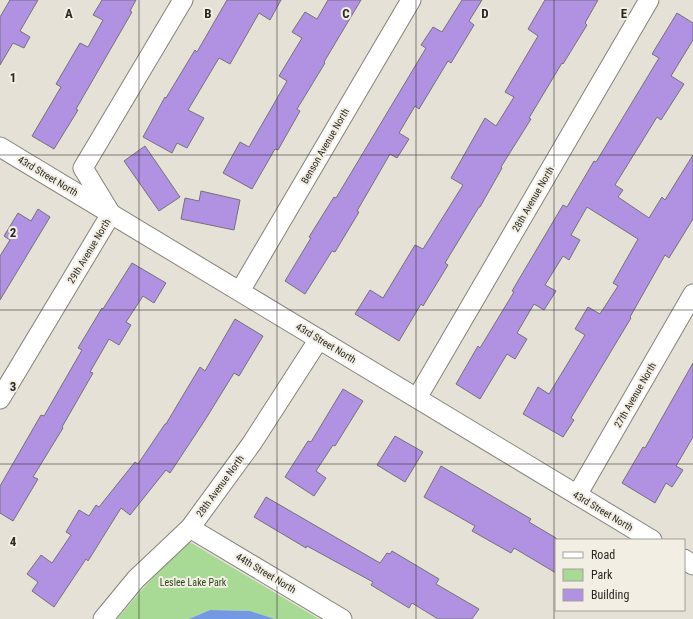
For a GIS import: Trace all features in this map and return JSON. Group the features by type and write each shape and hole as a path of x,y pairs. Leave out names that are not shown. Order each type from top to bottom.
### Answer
{"street":[{"name":"29th Avenue North","path":"0,399 111,214 83,168 183,0"},
{"name":"Benson Avenue North","path":"240,291 411,0"},
{"name":"28th Avenue North","path":"417,398 649,0"},
{"name":"43rd Street North","path":"0,147 650,539"},
{"name":"27th Avenue North","path":"577,495 693,294"},
{"name":"28th Avenue North","path":"103,619 136,579 190,528 252,442 319,339"},
{"name":"44th Street North","path":"190,528 342,619"}],"green space":[{"name":"Leslee Lake Park","path":"188,541 319,619 275,619 250,611 210,610 189,619 117,619 147,584"}],"water":[{"path":"210,610 250,611 275,619 189,619"}],"building":[{"path":"10,0 38,0 20,31 30,37 24,48 13,43 0,65 0,17"},
{"path":"102,0 136,0 130,11 132,12 76,109 78,110 54,149 32,136 61,87 56,84 80,43 88,47 103,20 93,15"},
{"path":"227,0 281,0 270,20 259,13 230,64 219,58 188,110 204,118 187,148 177,143 172,153 143,137 165,97 166,98 195,50 197,52"},
{"path":"328,0 361,0 297,109 300,111 278,150 275,149 252,189 223,173 240,142 249,147 287,81 279,76 302,38 292,32 305,12 317,19"},
{"path":"462,0 482,0 469,21 474,25 451,63 448,61 419,109 415,106 399,133 409,139 397,158 390,154 357,211 359,212 335,252 332,251 305,294 285,281 311,238 309,237 334,197 336,198 426,48 421,45 433,27 442,32"},
{"path":"545,0 598,0 585,23 587,25 529,118 531,119 501,167 502,168 480,207 445,263 448,265 423,306 421,304 399,341 355,314 370,290 383,298 415,245 423,249 463,185 451,178 485,118 496,126 514,97 505,92 538,36 528,29"},
{"path":"677,13 693,23 693,40 671,76 684,84 661,120 657,117 615,185 623,190 618,197 649,218 662,197 665,200 693,155 693,219 669,258 665,255 630,317 631,318 571,418 574,420 563,437 523,414 538,387 549,394 585,335 575,329 588,307 600,314 618,286 613,283 638,239 587,207 571,235 580,240 569,260 563,256 545,285 556,291 544,310 534,304 517,333 527,339 515,359 507,354 480,399 456,384 478,346 480,348 514,292 512,291 563,205 567,207 659,58 652,54"},
{"path":"145,146 180,197 159,211 124,161"},
{"path":"201,191 240,200 234,230 181,219 185,198 199,201"},
{"path":"38,209 50,217 0,300 0,256 10,240 4,236 18,213 31,221"},
{"path":"132,263 166,283 154,303 143,296 126,322 131,325 119,345 109,339 90,372 93,373 62,427 63,428 33,477 38,479 13,521 0,513 0,486 41,415 44,416 82,350 78,348"},
{"path":"235,319 263,336 239,376 234,373 170,473 166,470 130,515 121,508 88,561 86,559 54,607 32,591 38,582 27,574 41,555 52,563 71,535 66,532 79,510 89,516 96,505 99,507 135,462 138,464 166,424 200,367 205,371"},
{"path":"693,363 693,437 676,466 683,470 672,487 666,483 655,503 622,483 643,447 645,448"},
{"path":"343,389 363,401 335,446 333,445 316,471 326,478 314,496 285,477 308,441 311,442"},
{"path":"395,436 423,452 405,482 377,465"},
{"path":"441,466 531,519 529,522 556,538 555,572 514,548 511,553 472,531 475,526 424,497"},
{"path":"266,497 380,563 387,553 390,554 392,551 439,579 436,584 479,609 472,619 438,619 412,603 409,608 371,585 373,582 307,546 306,548 254,517"}]}
